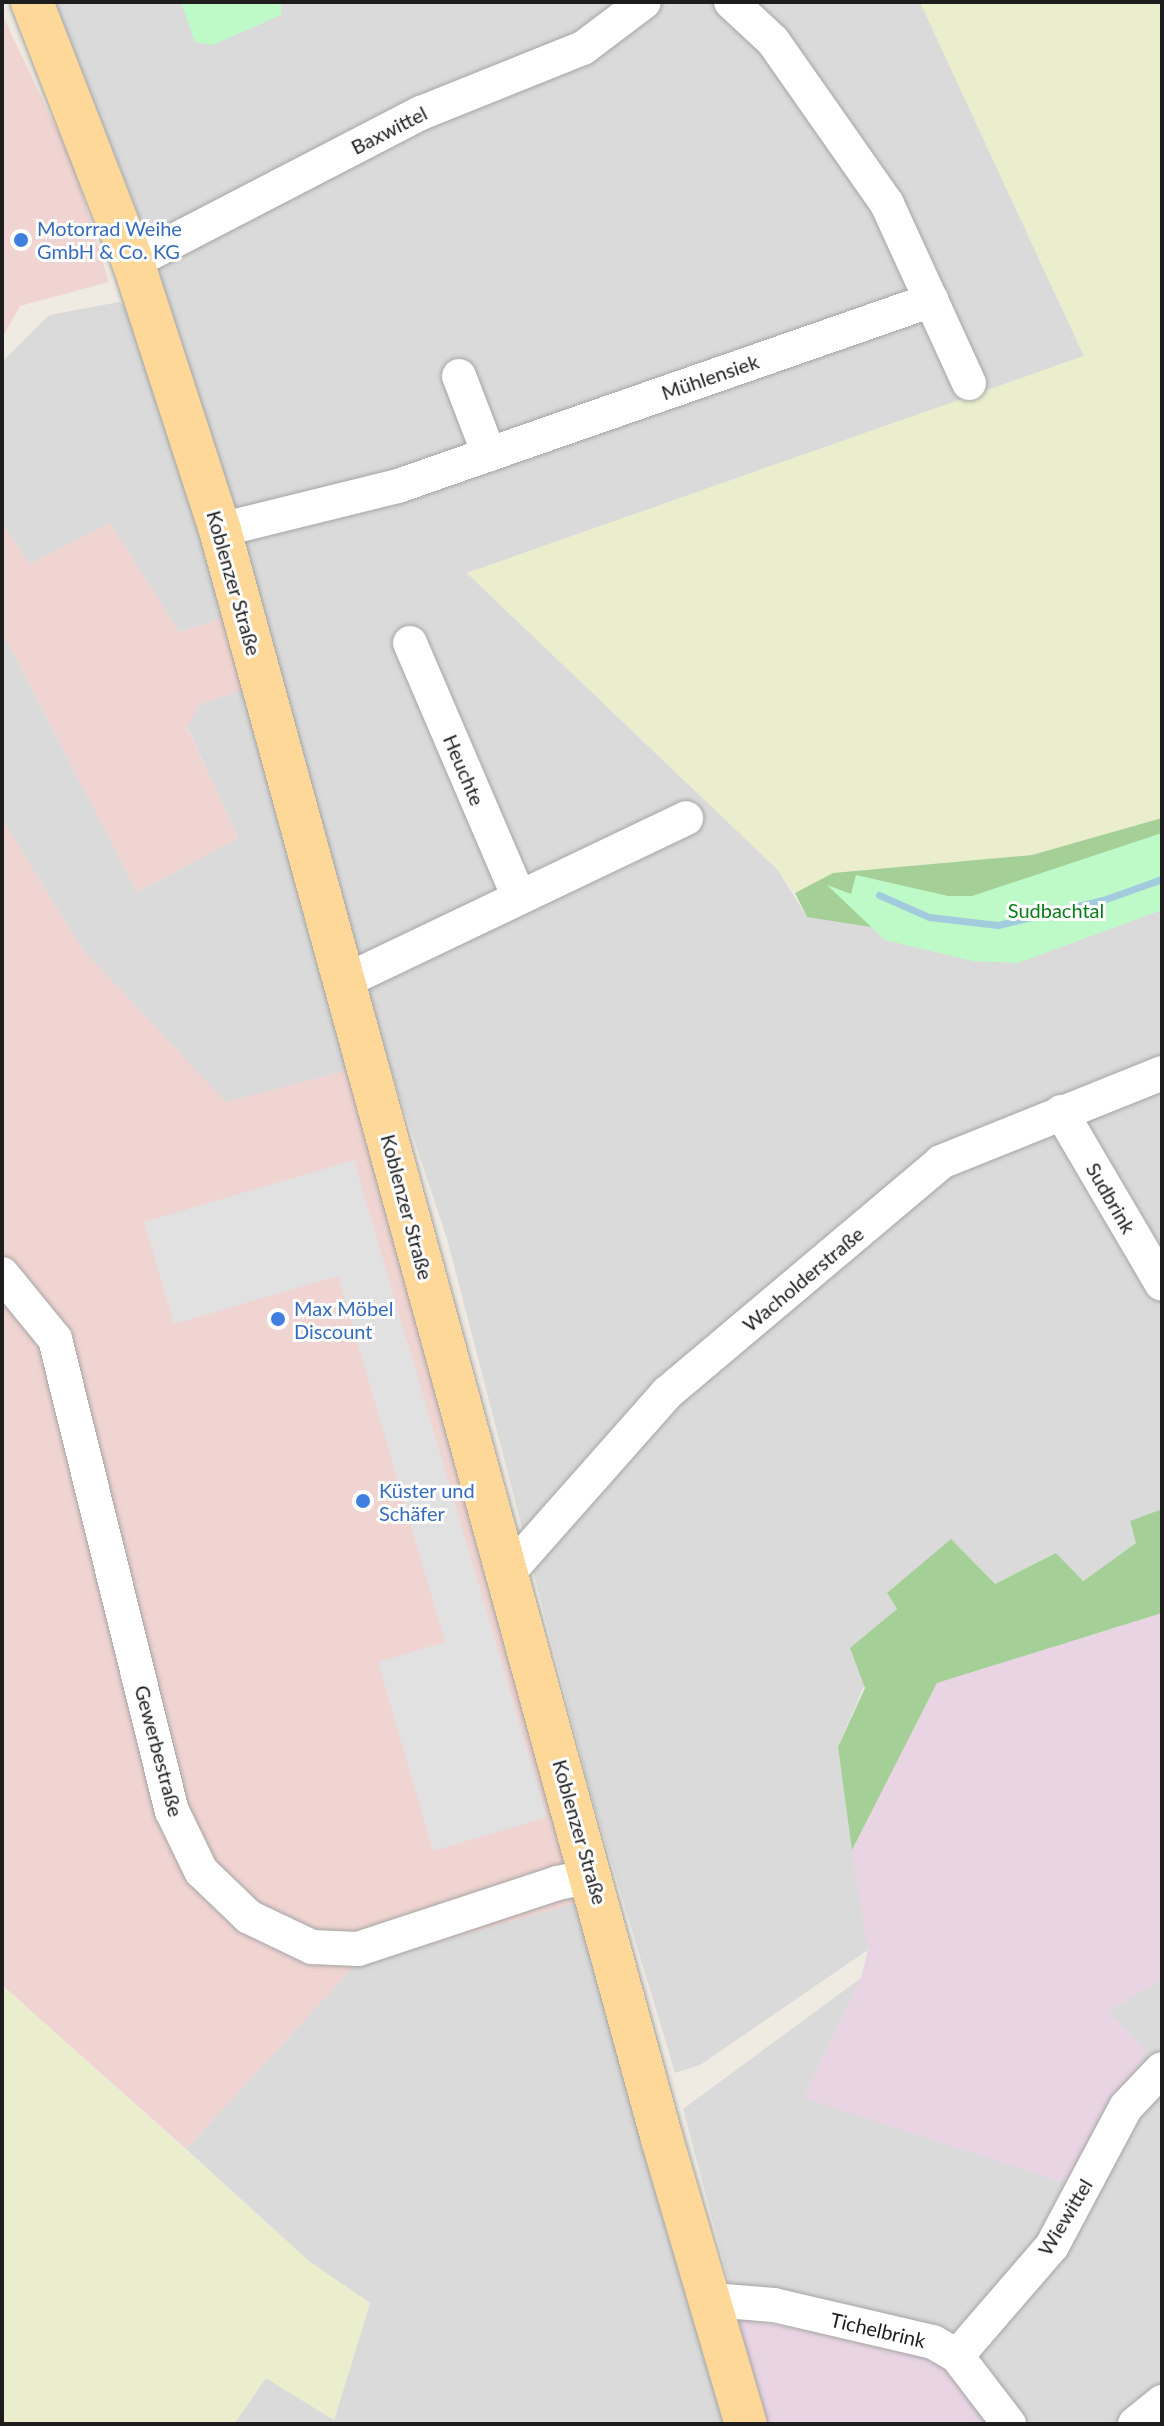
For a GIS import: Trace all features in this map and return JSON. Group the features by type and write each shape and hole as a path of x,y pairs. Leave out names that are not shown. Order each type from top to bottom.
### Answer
{"main road":[{"name":"Koblenzer Straße","path":"32,2 133,262 220,530 593,1876 662,2139 712,2300 746,2424"}],"street":[{"name":"Baxwittel","path":"133,262 421,113 583,48 644,2"},
{"path":"731,2 773,41 887,204 969,383"},
{"name":"Mühlensiek","path":"220,530 398,486 932,300"},
{"path":"459,376 489,454"},
{"name":"Heuchte","path":"410,643 519,897"},
{"path":"345,981 686,818"},
{"name":"Wacholderstraße","path":"507,1574 667,1393 941,1162 1162,1073"},
{"name":"Sudbrink","path":"1061,1112 1162,1284"},
{"name":"Gewerbestraße","path":"2,1274 55,1339 172,1811 201,1871 249,1917 312,1947 358,1949 557,1883 593,1876"},
{"name":"Wiewittel","path":"957,2356 1052,2246 1126,2107 1162,2069"},
{"name":"Tichelbrink","path":"712,2300 774,2305 933,2342 957,2356 1009,2424"},
{"path":"1135,2424 1162,2402"}],"shaded area":[{"path":"55,2 920,2 1084,356 467,573 777,869 807,917 1162,901 1162,1509 1130,1521 1136,1543 1082,1581 1056,1553 995,1584 887,1594 897,1609 838,1747 868,1950 700,2065 675,2073 591,1794 447,1239 388,1061 242,539 150,244"},
{"path":"2,14 73,164 109,282 20,306 2,338"},
{"path":"119,302 129,309 225,618 179,632 111,525 29,564 2,523 2,362 49,315"},
{"path":"2,523 29,564 110,523 179,632 225,618 247,688 200,704 187,727 238,838 137,892 2,631"},
{"path":"2,631 137,892 238,838 187,726 200,704 247,688 352,1069 226,1103 82,949 2,819"},
{"path":"2,819 82,949 226,1102 352,1069 582,1901 354,1966 186,2149 2,1985"},
{"path":"354,1160 547,1817 433,1851 378,1662 445,1642 338,1276 174,1324 144,1222"},
{"path":"1162,1613 1162,1979 1108,2011 1146,2051 1076,2187 804,2098 861,1978 868,1950 852,1850 937,1683"},
{"path":"582,1901 725,2424 234,2424 266,2378 334,2420 370,2303 310,2262 186,2149 354,1966"},
{"path":"861,1978 804,2098 1108,2011 1162,1979 1162,2415 1151,2424 993,2424 950,2369 731,2289 683,2109"},
{"path":"736,2318 920,2350 950,2369 993,2424 767,2424"}],"green space":[{"path":"181,2 281,2 281,15 213,45 195,42"},
{"path":"920,2 1162,2 1162,818 1032,855 833,873 795,893 777,869 467,573 1084,356"},
{"name":"Sudbachtal","path":"1162,818 1162,901 998,947 807,917 795,893 833,873 1032,855"},
{"name":"Sudbachtal","path":"1162,833 1162,910 1018,963 973,961 885,940 827,885 851,894 856,875 948,896 972,896"},
{"path":"1162,1509 1162,1613 937,1683 852,1850 838,1747 865,1688 850,1648 897,1609 887,1593 951,1539 995,1584 1056,1553 1083,1581 1136,1543 1130,1521"},
{"path":"2,1985 310,2262 370,2303 334,2420 266,2378 234,2424 2,2424"}],"waterway":[{"path":"879,895 929,917 998,925 1103,900 1162,879"}],"place":[{"name":"Motorrad Weihe GmbH & Co. KG","path":"21,240"},
{"name":"Max Möbel Discount","path":"278,1319"},
{"name":"Küster und Schäfer","path":"363,1501"}]}
